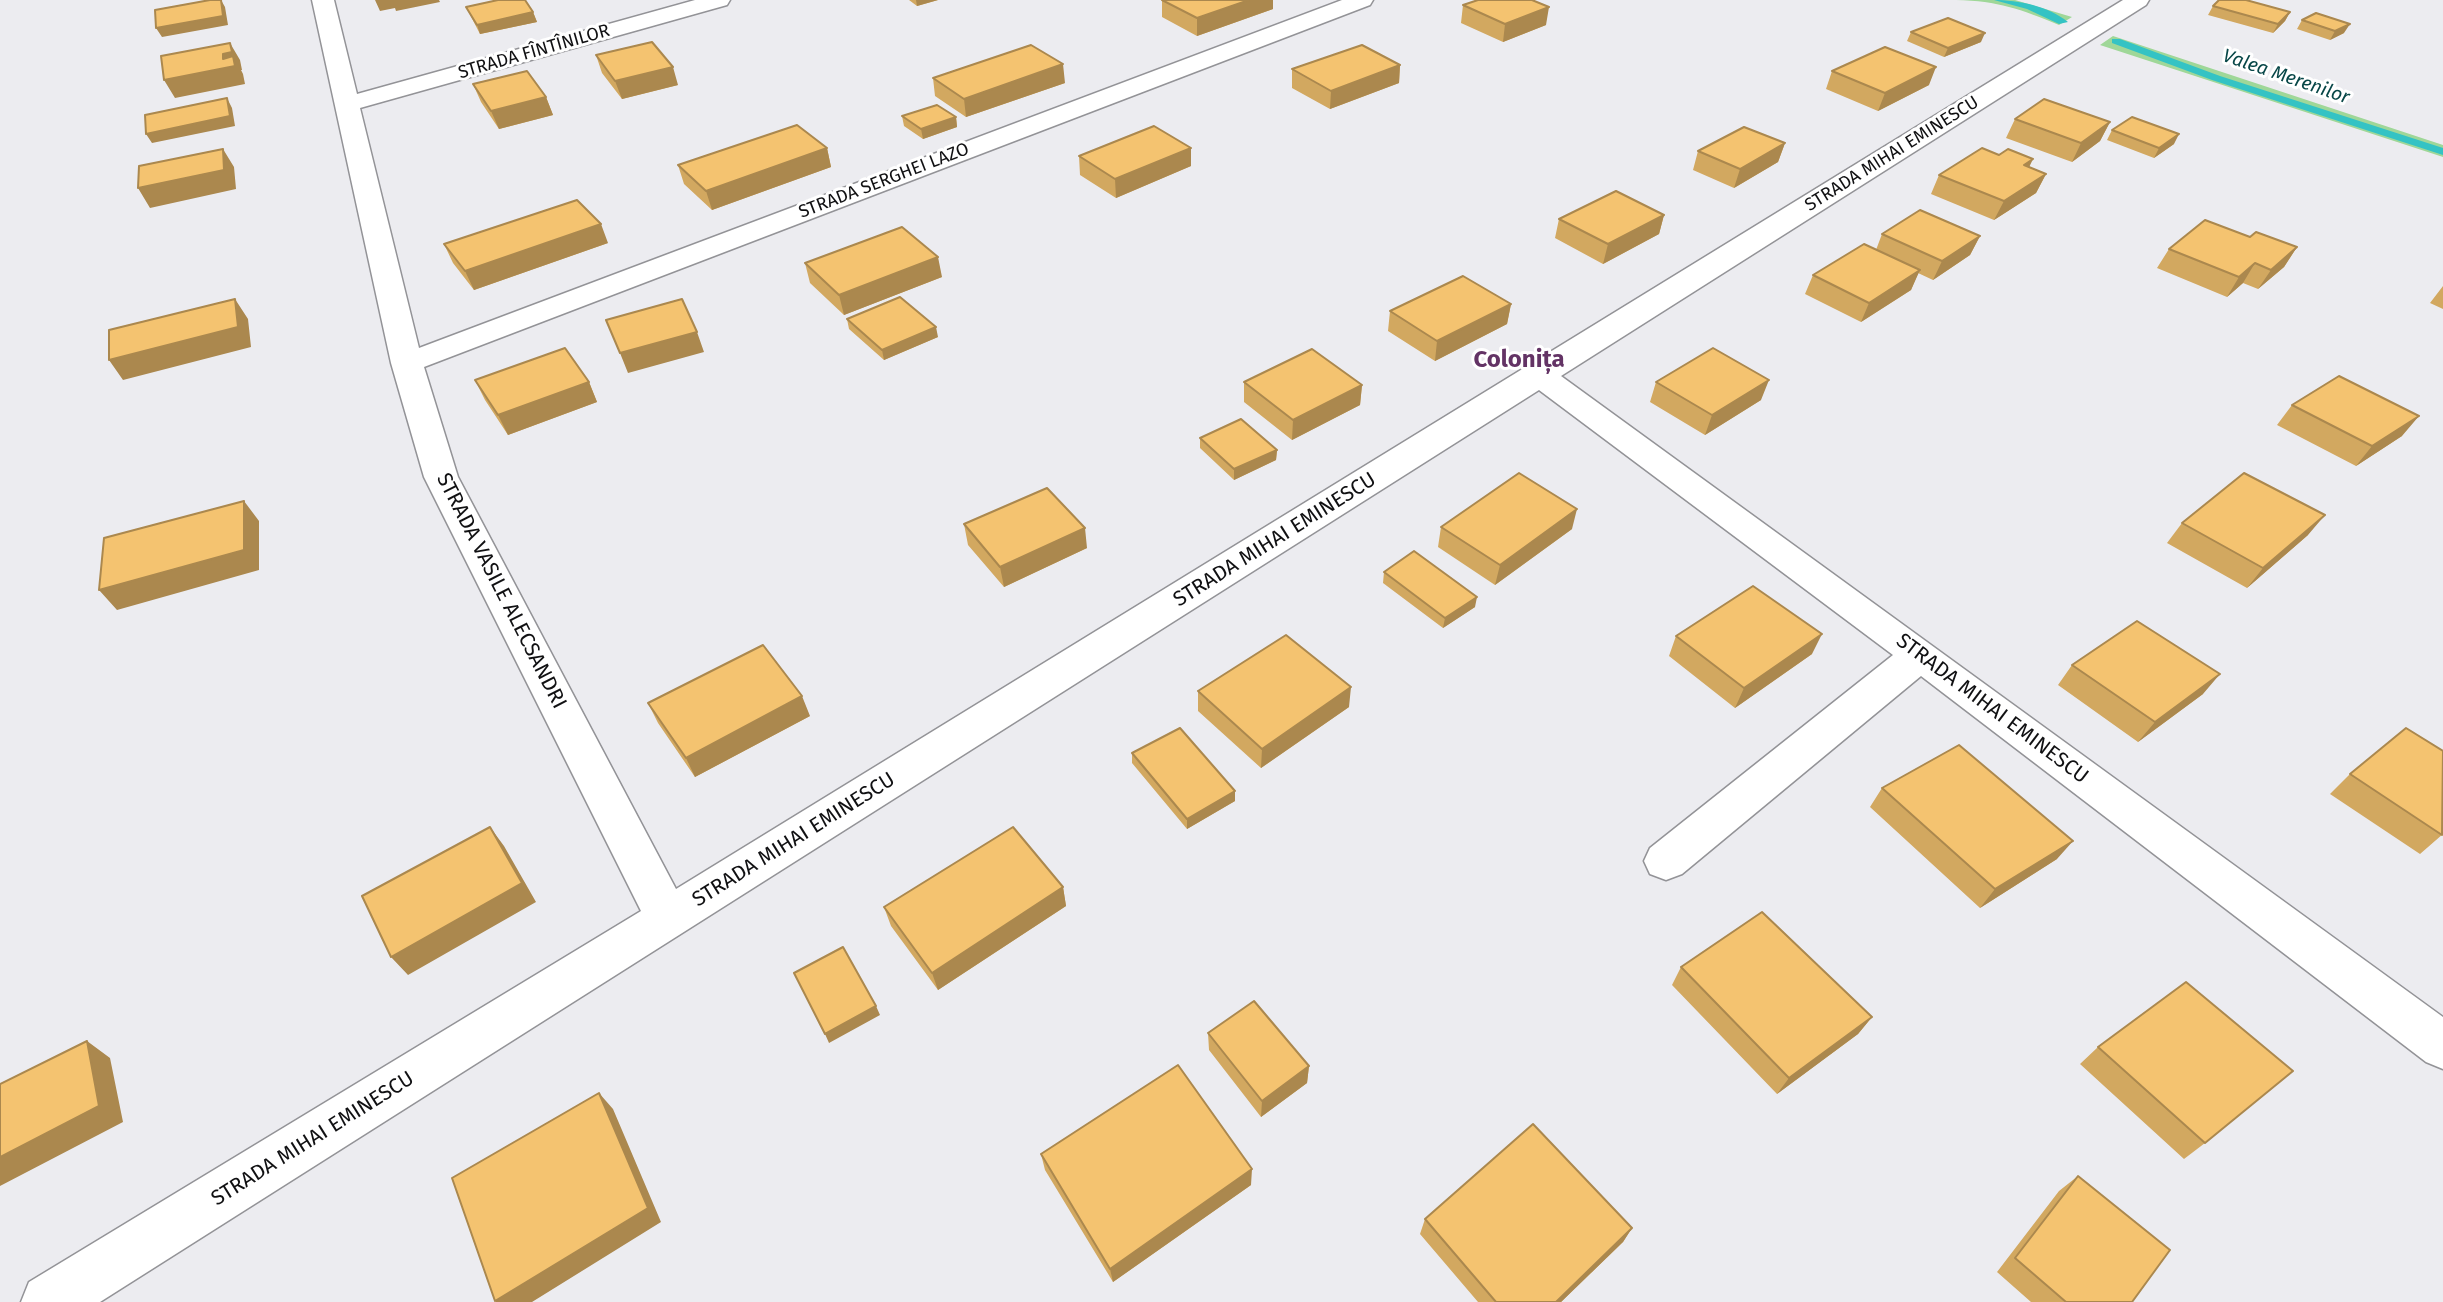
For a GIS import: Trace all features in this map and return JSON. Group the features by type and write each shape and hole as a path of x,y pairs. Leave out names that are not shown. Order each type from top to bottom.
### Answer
{"street":[{"name":"STRADA VASILE ALECSANDRI","path":"323,0 407,363 441,477 668,918"},
{"name":"STRADA FÎNTÎNILOR","path":"349,104 719,0"},
{"name":"STRADA SERGHEI LAZO","path":"407,363 1362,0"},
{"name":"STRADA MIHAI EMINESCU","path":"49,1302 2138,0"},
{"name":"STRADA MIHAI EMINESCU","path":"1539,375 2443,1045"},
{"path":"1666,861 1920,655"}],"green space":[{"path":"1956,0 2015,0 2072,17 2059,25 2009,7"},
{"path":"2113,36 2443,145 2443,157 2100,45"}],"building":[{"path":"221,0 223,16 156,28 155,10"},
{"path":"498,0 525,0 533,12 477,25 466,7"},
{"path":"1162,0 1249,0 1197,18"},
{"path":"1478,0 1532,0 1549,7 1505,24 1463,5"},
{"path":"2219,0 2246,0 2290,12 2278,24 2213,6"},
{"path":"2316,13 2350,24 2335,31 2302,20"},
{"path":"1948,18 1985,33 1948,48 1911,32"},
{"path":"652,42 673,67 615,81 596,55"},
{"path":"230,43 232,52 223,54 223,59 233,56 235,66 164,80 161,56"},
{"path":"1031,45 1063,64 964,99 933,78"},
{"path":"1362,45 1400,65 1331,91 1292,69"},
{"path":"1885,47 1936,67 1885,93 1832,71"},
{"path":"527,71 546,97 491,111 473,84"},
{"path":"227,98 230,116 146,134 145,115"},
{"path":"2044,99 2110,122 2081,143 2015,119"},
{"path":"937,105 956,117 921,129 902,116"},
{"path":"2132,117 2179,134 2159,148 2112,130"},
{"path":"797,125 827,148 706,191 678,165"},
{"path":"1154,126 1191,148 1115,179 1079,156"},
{"path":"1744,127 1785,143 1740,169 1698,151"},
{"path":"1982,148 1999,155 2008,149 2033,159 2024,165 2046,174 2004,201 1939,175"},
{"path":"223,149 224,170 138,188 139,166"},
{"path":"1616,191 1664,215 1608,244 1559,219"},
{"path":"577,200 601,224 465,271 444,244"},
{"path":"1920,210 1980,236 1942,261 1882,234"},
{"path":"2205,220 2250,237 2256,232 2297,247 2271,270 2255,263 2239,277 2169,249"},
{"path":"902,227 938,257 839,295 805,263"},
{"path":"1864,244 1920,270 1869,303 1813,275"},
{"path":"1463,276 1511,304 1437,341 1390,311"},
{"path":"900,297 936,327 882,350 847,319"},
{"path":"235,299 238,327 109,360 109,330"},
{"path":"682,299 697,332 620,353 606,320"},
{"path":"565,348 589,382 498,415 475,380"},
{"path":"1713,348 1769,380 1712,415 1656,382"},
{"path":"1312,349 1362,385 1293,420 1244,382"},
{"path":"2339,376 2419,416 2372,446 2292,405"},
{"path":"1241,419 1277,450 1234,469 1200,438"},
{"path":"1519,473 1577,509 1500,565 1441,527"},
{"path":"2244,473 2325,515 2263,568 2182,523"},
{"path":"1047,488 1085,528 1000,567 964,524"},
{"path":"244,501 244,550 99,590 104,538"},
{"path":"1414,551 1477,597 1445,618 1384,572"},
{"path":"1753,586 1822,634 1744,688 1676,636"},
{"path":"2137,621 2220,674 2155,722 2072,665"},
{"path":"1286,635 1351,687 1262,749 1198,691"},
{"path":"763,645 802,696 686,758 648,703"},
{"path":"1180,728 1235,791 1187,819 1132,753"},
{"path":"2406,728 2443,751 2442,835 2350,774"},
{"path":"1959,745 2073,841 1995,889 1882,788"},
{"path":"490,827 522,883 391,957 362,896"},
{"path":"1013,827 1063,887 932,973 884,907"},
{"path":"1762,912 1872,1017 1789,1078 1681,967"},
{"path":"843,947 876,1006 825,1034 794,973"},
{"path":"2186,982 2293,1071 2205,1143 2098,1047"},
{"path":"1254,1001 1309,1066 1262,1101 1208,1033"},
{"path":"87,1041 99,1106 0,1157 0,1084"},
{"path":"1178,1065 1252,1169 1110,1269 1041,1154"},
{"path":"599,1093 648,1208 495,1301 452,1178"},
{"path":"1533,1124 1632,1228 1556,1302 1496,1302 1425,1219"},
{"path":"2078,1176 2170,1250 2132,1302 2066,1302 2015,1258"}],"waterway":[{"name":"Valea Merenilor","path":"1999,0 2030,7 2063,22"},
{"name":"Valea Merenilor","path":"2116,41 2216,78 2443,152"}],"district":[{"name":"Colonița","path":"1519,360"}]}
